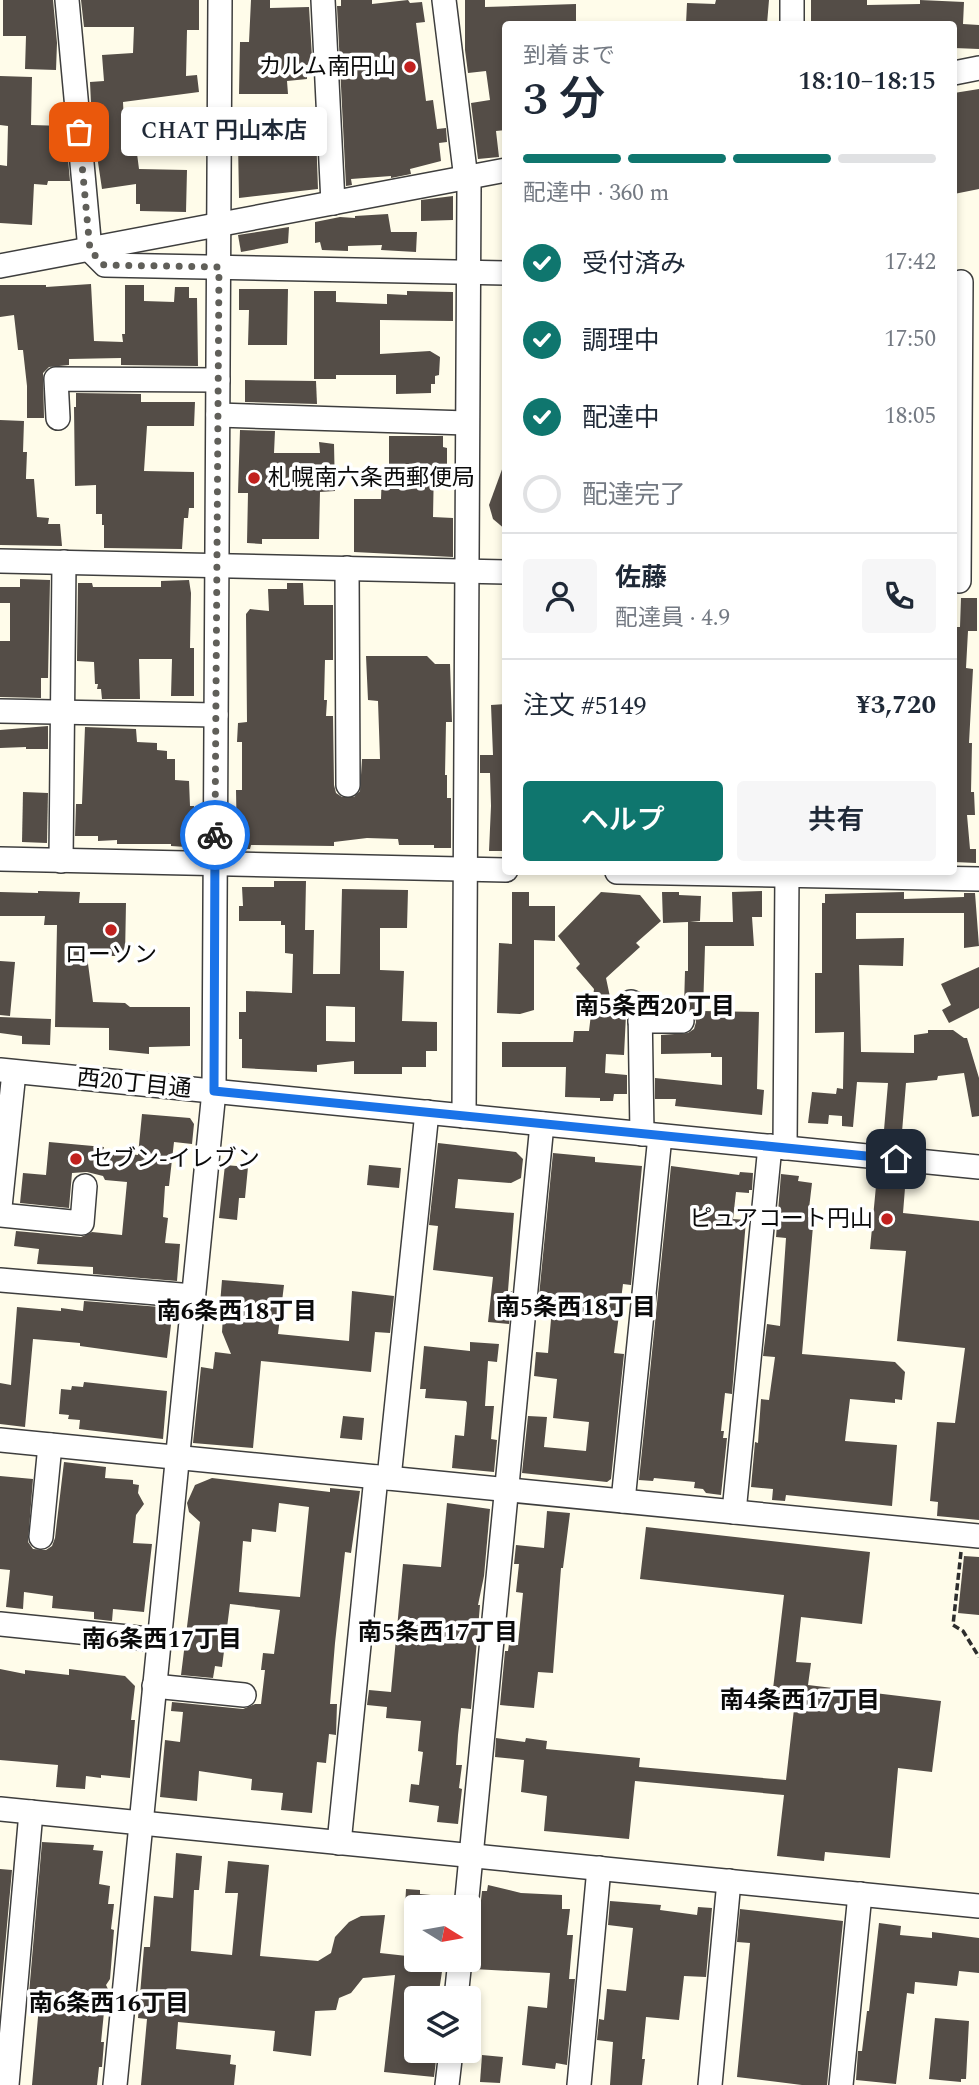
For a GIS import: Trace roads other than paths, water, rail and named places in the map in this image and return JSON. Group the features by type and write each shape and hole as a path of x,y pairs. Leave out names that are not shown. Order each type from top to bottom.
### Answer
{"street":[{"path":"67,0 90,250 104,265 502,273"},
{"path":"115,2085 214,1091 220,0"},
{"path":"323,0 333,203"},
{"path":"444,0 469,187 464,1116"},
{"path":"792,0 792,21"},
{"path":"957,72 979,68"},
{"path":"0,266 502,171"},
{"path":"964,581 965,282"},
{"path":"58,418 56,379 218,380"},
{"path":"218,415 467,424"},
{"path":"0,561 502,572"},
{"path":"61,861 64,562"},
{"path":"347,568 348,785"},
{"path":"0,710 216,715"},
{"path":"0,859 502,870"},
{"path":"734,1512 778,1147 787,875"},
{"path":"851,875 979,879"},
{"path":"623,1501 651,1135 637,1010 682,1021"},
{"path":"0,1207 7,1071"},
{"name":"西20丁目通","path":"7,1071 979,1167"},
{"path":"339,1843 427,1112"},
{"path":"467,1895 542,1124"},
{"path":"0,1215 82,1223 85,1186"},
{"path":"0,1280 193,1296"},
{"path":"0,1440 734,1512 970,1541"},
{"path":"41,1537 50,1445"},
{"path":"0,1624 158,1640"},
{"path":"154,1686 244,1695"},
{"path":"0,1809 979,1906"},
{"path":"7,2085 32,1812"},
{"path":"579,2085 599,1868"},
{"path":"710,2085 729,1881"},
{"path":"841,2085 860,1894"},
{"path":"447,2085 450,2063"}],"place":[{"name":"カルム南円山","path":"410,67"},
{"name":"CHAT 円山本店","path":"79,132"},
{"name":"札幌南六条西郵便局","path":"254,478"},
{"name":"ローソン","path":"111,930"},
{"name":"セブン-イレブン","path":"76,1159"},
{"name":"ピュアコート円山","path":"887,1219"}],"district":[{"name":"南5条西20丁目","path":"655,1007"},
{"name":"南5条西18丁目","path":"576,1308"},
{"name":"南6条西18丁目","path":"237,1312"},
{"name":"南5条西17丁目","path":"438,1633"},
{"name":"南6条西17丁目","path":"162,1640"},
{"name":"南4条西17丁目","path":"800,1701"},
{"name":"南6条西16丁目","path":"109,2004"}]}
